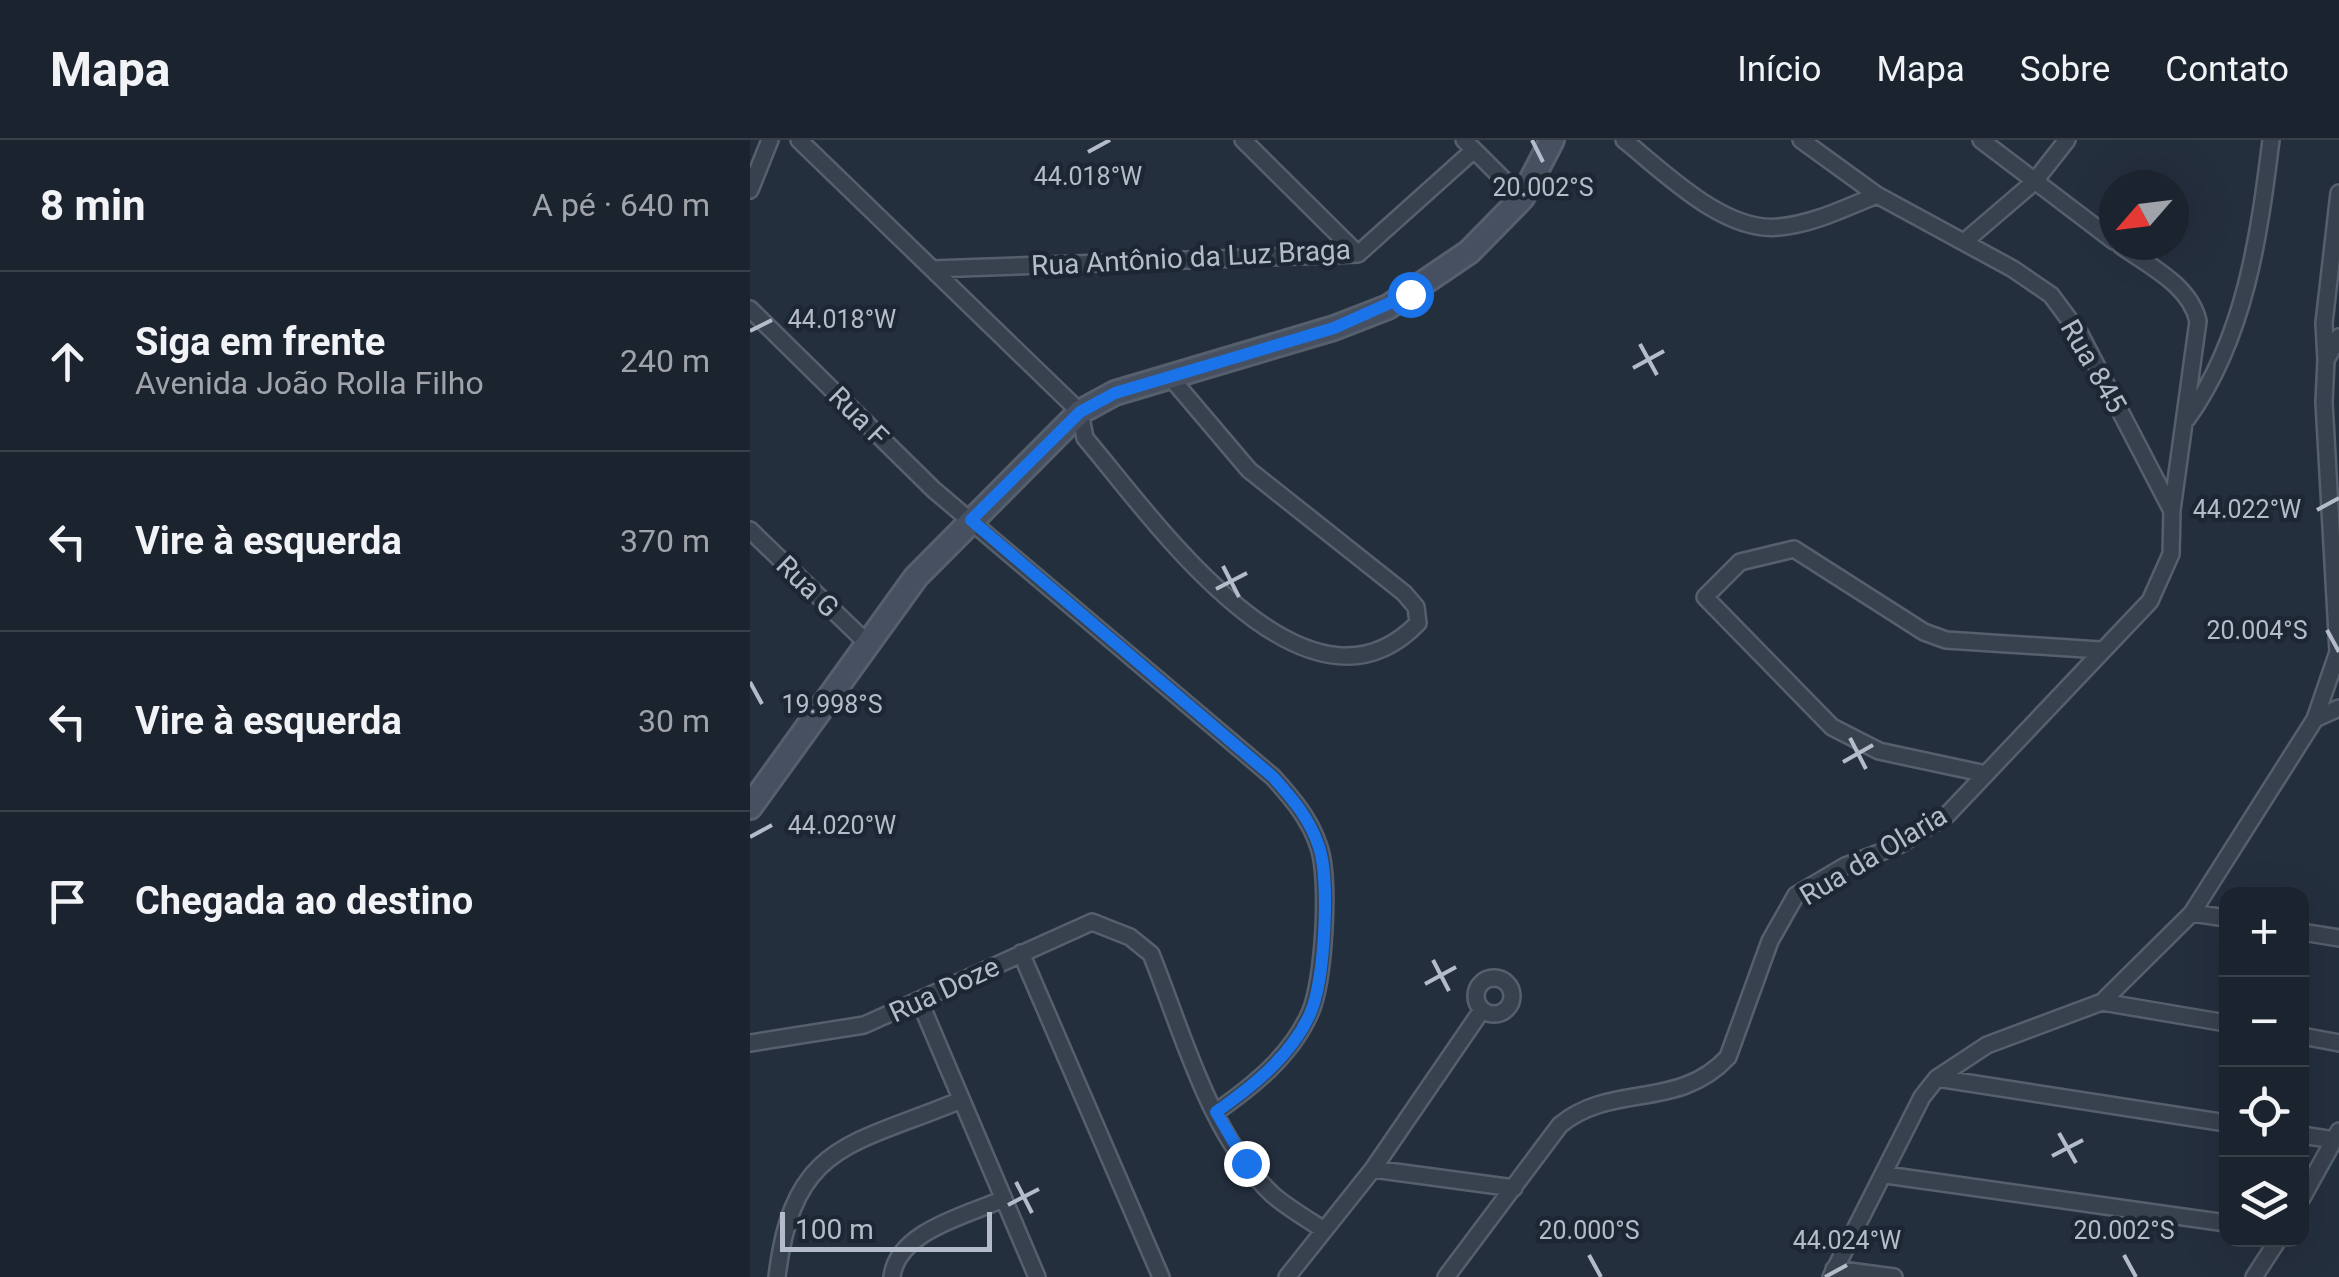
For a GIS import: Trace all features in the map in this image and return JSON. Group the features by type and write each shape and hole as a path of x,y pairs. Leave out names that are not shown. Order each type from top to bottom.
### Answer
{"street":[{"path":"750,190 770,140"},
{"path":"800,140 1080,412 1086,438 1190,561 1232,603 1308,653 1346,656 1406,635 1418,622 1416,608 1404,593 1249,470 1171,378"},
{"path":"1243,140 1358,254"},
{"path":"750,807 916,577 1080,412 1115,393 1388,307 1469,252 1522,198 1552,140"},
{"path":"1624,140 1708,204 1737,220 1775,228 1811,221 1877,196"},
{"name":"Rua 845","path":"1800,140 1877,196 1964,242 2051,295 2080,334 2172,510"},
{"path":"1981,140 2099,230"},
{"path":"1964,242 2034,182 2066,140"},
{"path":"2184,423 2214,382 2242,305 2267,199 2271,140"},
{"path":"1469,145 1522,198"},
{"name":"Rua Antônio da Luz Braga","path":"932,269 1358,254 1469,145"},
{"path":"1894,1277 1832,1273 1886,1175 1922,1097 1937,1078 1987,1045 2102,1002 2192,912 2315,720 2338,652 2332,399 2324,323 2339,193"},
{"name":"Rua da Olaria","path":"1446,1277 1560,1125 1580,1108 1695,1085 1715,1070 1728,1056 1770,941 1796,895 1845,866 1899,845 1946,814 2150,601 2171,554 2172,510 2198,321 2194,303 2184,292 2140,260"},
{"name":"Rua F","path":"750,309 934,490 1273,777 1298,804 1320,849 1324,922 1319,989 1309,1016 1261,1080 1216,1112"},
{"path":"2326,360 2339,337"},
{"name":"Rua G","path":"750,530 867,643"},
{"path":"1986,774 1879,751 1832,727 1705,597 1740,562 1794,548 1924,632 1946,640 2100,650"},
{"path":"2315,720 2339,708"},
{"path":"2192,912 2219,917"},
{"name":"Rua Doze","path":"750,1043 864,1025 1092,922 1130,937 1151,954 1216,1112"},
{"path":"2309,933 2339,938"},
{"path":"1021,952 1161,1277"},
{"path":"920,1002 1037,1277"},
{"path":"2102,1002 2219,1022"},
{"path":"1287,1277 1373,1169 1482,1010"},
{"path":"2309,1037 2339,1043"},
{"path":"1937,1078 2219,1122"},
{"path":"777,1277 782,1236 792,1204 808,1175 829,1157 962,1100"},
{"path":"1216,1112 1246,1163 1274,1196 1324,1230"},
{"path":"2309,1135 2337,1136 2309,1186"},
{"path":"1373,1169 1514,1188"},
{"path":"1886,1175 2219,1222"},
{"path":"892,1277 905,1250 920,1236 1003,1199"},
{"path":"2254,1277 2273,1247"},
{"path":"1468,1248 1482,1259"}],"route":[{"path":"1246,1163 1216,1112 1261,1080 1309,1016 1319,989 1324,922 1320,849 1298,804 1273,777 971,520 1088,406 1115,393 1334,328 1410,294"}]}
